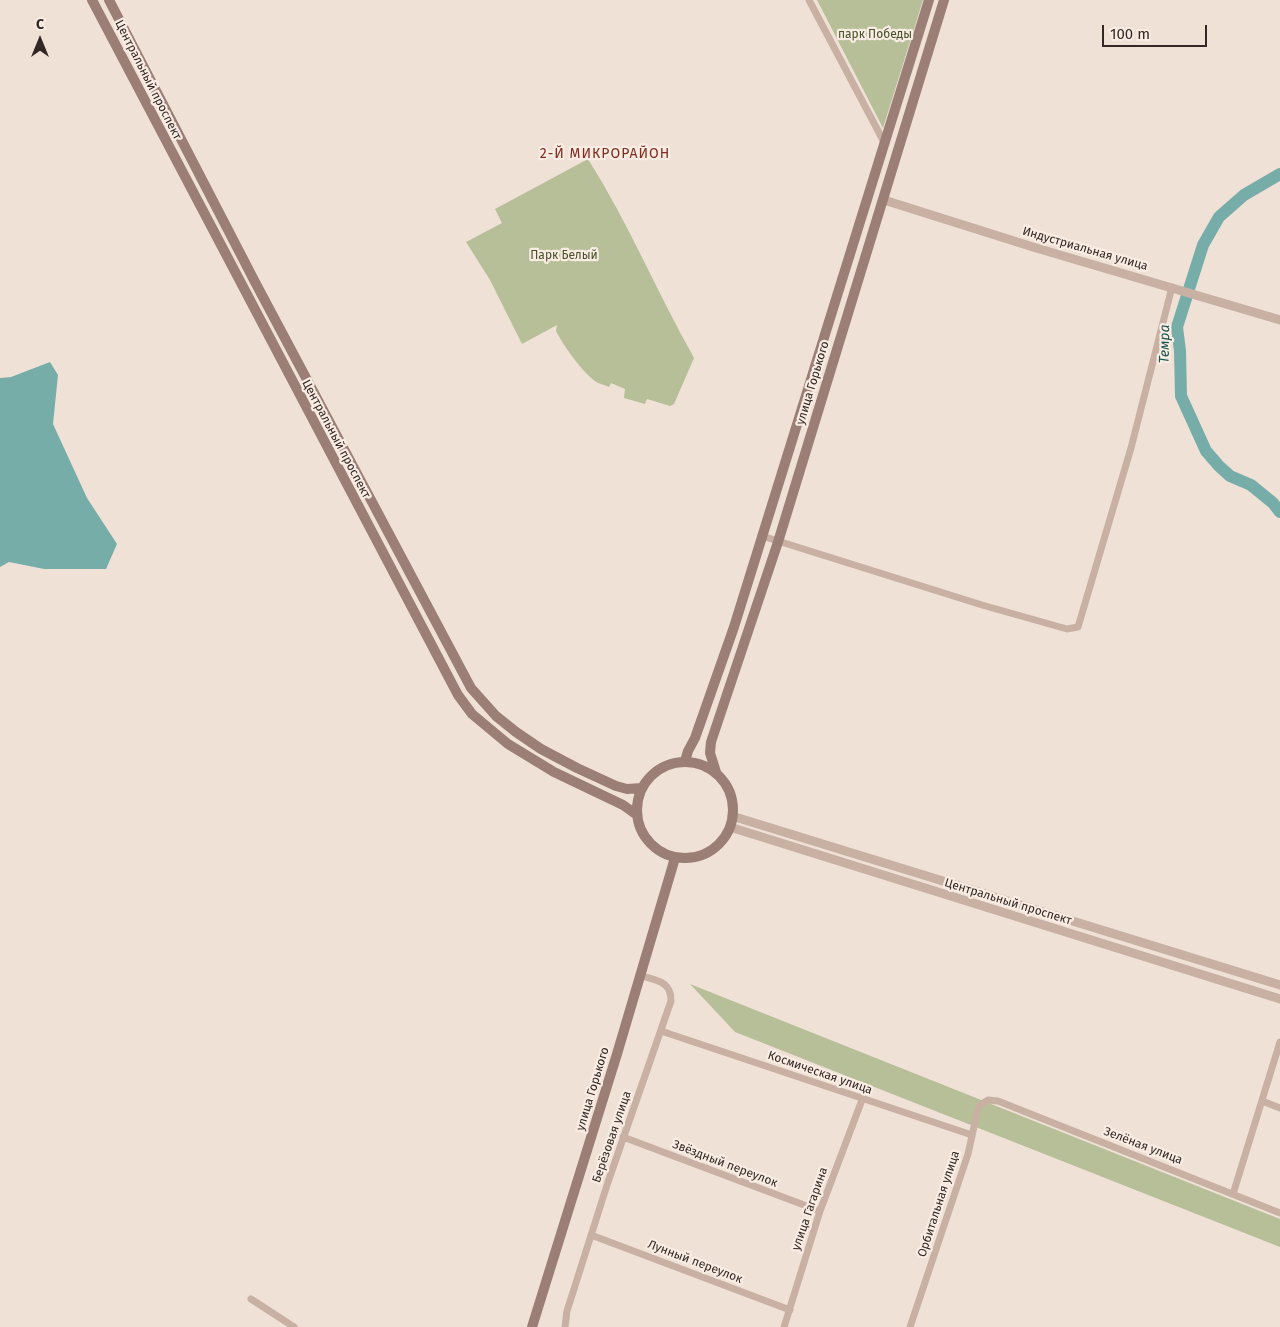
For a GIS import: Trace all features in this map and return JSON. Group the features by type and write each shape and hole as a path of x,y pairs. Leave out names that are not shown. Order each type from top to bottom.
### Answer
{"main road":[{"name":"Центральный проспект","path":"92,0 458,696 472,714 508,744 554,772 623,805 637,815"},
{"name":"Центральный проспект","path":"109,0 255,282 471,688 496,716 541,748 577,768 622,787 628,789 642,788"},
{"name":"улица Горького","path":"685,761 695,738 734,626 929,0"},
{"name":"улица Горького","path":"716,772 710,753 711,742 778,542 944,0"},
{"path":"869,195 884,200"},
{"path":"320,434 333,427"},
{"path":"486,727 496,716"},
{"path":"685,761 702,765 716,772 729,791 732,803 730,828 724,838 715,848 704,854 692,857 675,858 657,849 642,833 637,815 637,801 642,788 649,778 658,770 668,765 685,761"},
{"name":"улица Горького","path":"532,1327 617,1054 675,858"}],"street":[{"path":"809,0 885,144"},
{"name":"Индустриальная улица","path":"884,200 1033,247 1280,320"},
{"path":"762,536 982,605 1067,629 1078,627 1131,448 1172,287"},
{"name":"Центральный проспект","path":"732,816 1280,985"},
{"name":"Центральный проспект","path":"730,828 1280,999"},
{"name":"Берёзовая улица","path":"565,1327 591,1235 671,1000 671,990 666,985 639,975"},
{"name":"Космическая улица","path":"662,1031 972,1136"},
{"path":"1233,1194 1280,1042"},
{"name":"улица Гагарина","path":"784,1327 820,1211 862,1100"},
{"name":"Орбитальная улица","path":"910,1327 968,1154 980,1105 988,1100 998,1101"},
{"name":"Зелёная улица","path":"998,1101 1280,1212"},
{"path":"1262,1101 1280,1108"},
{"name":"Звёздный переулок","path":"623,1137 820,1211"},
{"name":"Лунный переулок","path":"591,1235 790,1310"},
{"path":"251,1299 294,1327"}],"green space":[{"name":"парк Победы","path":"817,0 923,0 883,128"},
{"name":"Парк Белый","path":"588,159 616,207 694,358 674,404 670,406 647,399 645,404 624,398 625,389 611,383 609,387 592,379 580,367 564,344 556,331 557,325 522,344 490,280 466,242 502,223 495,209"},
{"path":"690,984 1280,1219 1280,1247 735,1032"}],"water":[{"path":"50,362 58,375 53,424 87,498 117,544 106,569 44,569 9,562 0,567 0,378 11,377"}],"waterway":[{"name":"Темра","path":"1280,174 1244,195 1219,217 1203,245 1177,327 1180,351 1181,396 1206,451 1230,476 1251,485 1273,503 1280,512"}],"district":[{"name":"2-Й МИКРОРАЙОН","path":"605,154"}]}
